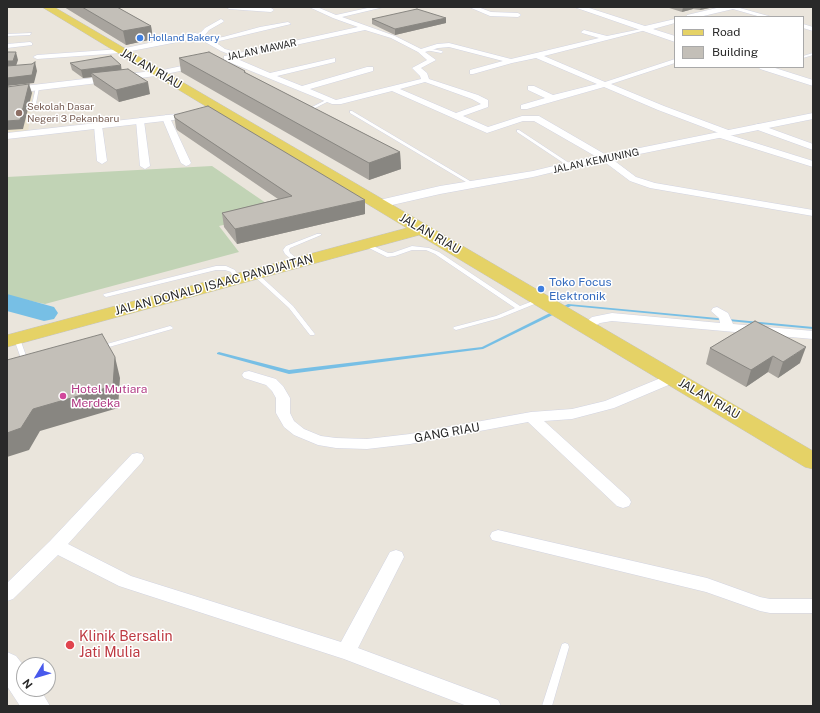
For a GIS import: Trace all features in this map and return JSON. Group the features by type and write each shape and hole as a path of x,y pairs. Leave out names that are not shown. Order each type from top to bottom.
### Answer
{"main road":[{"name":"JALAN RIAU","path":"48,7 813,461"},
{"name":"JALAN DONALD ISAAC PANDJAITAN","path":"12,340 421,229"},
{"path":"7,664 16,677"},
{"path":"30,697 36,706"}],"street":[{"path":"229,7 271,10"},
{"path":"312,7 364,28 393,37 423,50 432,60 416,68 424,75 425,80"},
{"path":"361,7 368,10"},
{"path":"335,17 381,7"},
{"path":"472,7 490,14 518,15"},
{"path":"578,7 674,38"},
{"path":"694,16 730,7 765,16"},
{"path":"200,36 207,28 221,21"},
{"path":"473,72 511,61 537,56 674,21"},
{"path":"207,41 223,39 260,29 288,24"},
{"name":"JALAN MAWAR","path":"271,75 224,59 364,28"},
{"path":"584,32 606,38"},
{"path":"37,57 120,51 191,36 200,36 223,50 238,55"},
{"path":"7,46 30,44"},
{"path":"423,50 437,46 454,46 511,61"},
{"path":"537,56 724,134 813,164"},
{"path":"271,75 332,60"},
{"path":"524,107 606,84 674,61"},
{"path":"7,92 161,74 205,63"},
{"path":"769,68 813,83"},
{"path":"304,88 370,69"},
{"path":"271,75 329,100 341,102 425,80 485,102 485,104 456,116"},
{"path":"392,88 487,130 522,119 536,118 605,158 633,179 653,186 813,213"},
{"path":"531,88 552,98"},
{"path":"7,136 223,112"},
{"name":"JALAN KEMUNING","path":"379,204 473,184 533,174 813,116"},
{"path":"166,118 186,163"},
{"path":"140,121 145,166"},
{"path":"98,126 102,161"},
{"path":"758,127 813,147"},
{"path":"586,327 596,320 612,317 724,319 813,335"},
{"name":"GANG RIAU","path":"249,375 271,382 278,389 283,398 283,413 289,424 299,432 318,440 336,443 367,444 410,439 532,417 572,414 609,405 673,378"},
{"path":"532,417 623,502"},
{"path":"7,594 56,546 137,458"},
{"path":"498,536 708,585 760,604 770,606 813,606"},
{"path":"56,546 125,581 346,652 491,706"},
{"path":"346,652 396,557"}],"lane":[{"path":"7,35 30,34"},
{"path":"423,50 441,52"},
{"path":"33,109 37,88"},
{"path":"312,108 329,100"},
{"path":"351,112 473,184"},
{"path":"518,132 570,166"},
{"path":"299,263 288,254 286,250 288,247 319,235"},
{"path":"365,244 387,255 394,255 412,248 427,249 437,253 519,308"},
{"path":"106,295 216,268 226,268 233,271 236,279"},
{"path":"255,274 291,307 312,334"},
{"path":"456,328 498,317 519,308 552,305"},
{"path":"95,349 170,328"},
{"path":"12,340 27,368"},
{"path":"20,371 35,366"},
{"path":"547,706 565,647"}],"shaded area":[{"name":"Sekolah Dasar Negeri 3 Pekanbaru","path":"33,92 28,132 7,134 7,94"}],"green space":[{"path":"212,166 279,212 219,226 239,252 45,304 7,296 7,177"}],"building":[{"path":"82,7 117,7 151,26 123,31"},
{"path":"417,9 446,18 395,29 372,19"},
{"path":"7,52 16,52 13,61 7,61"},
{"path":"209,52 245,71 244,72 400,152 369,163 179,58"},
{"path":"111,56 121,65 81,70 70,63"},
{"path":"35,62 32,75 7,78 7,66 32,64"},
{"path":"128,69 148,82 116,90 91,73"},
{"path":"29,84 20,120 7,121 7,87"},
{"path":"208,106 365,200 235,229 222,213 292,196 175,118 174,115"},
{"path":"755,321 806,347 783,362 773,356 751,370 710,348"},
{"path":"102,334 115,357 113,386 33,409 21,428 7,433 7,360"}],"waterway":[{"path":"7,302 44,313"},
{"path":"219,353 289,372 483,348 570,305 813,328"}],"place":[{"name":"Holland Bakery","path":"140,38"},
{"name":"Sekolah Dasar Negeri 3 Pekanbaru","path":"19,113"},
{"name":"Toko Focus Elektronik","path":"541,289"},
{"name":"Hotel Mutiara Merdeka","path":"63,396"},
{"name":"Klinik Bersalin Jati Mulia","path":"70,645"}]}
